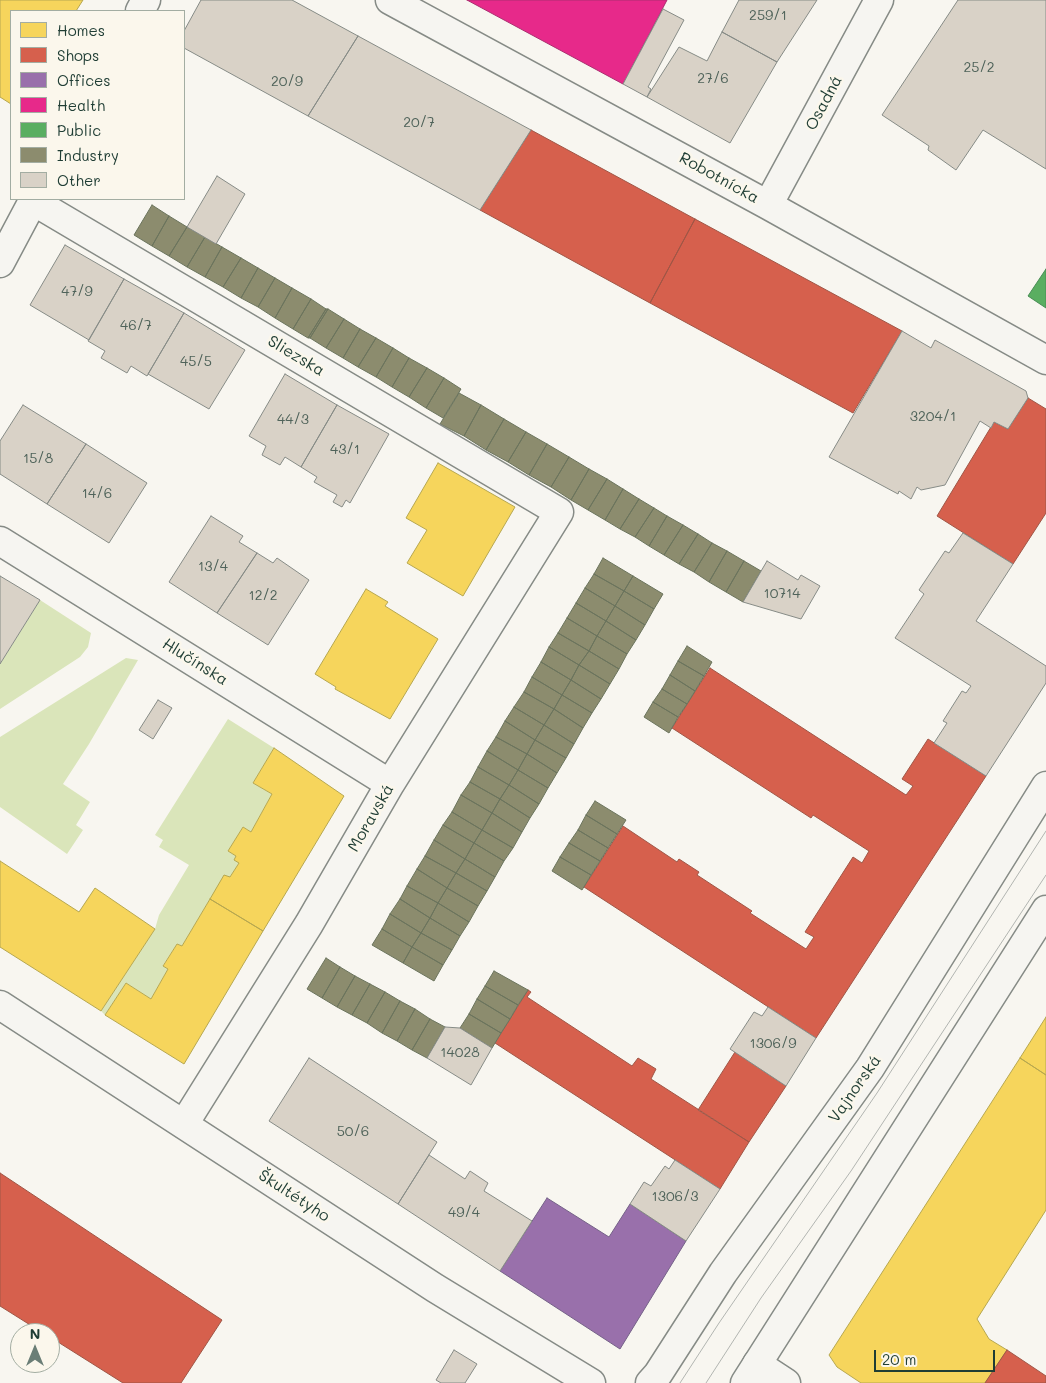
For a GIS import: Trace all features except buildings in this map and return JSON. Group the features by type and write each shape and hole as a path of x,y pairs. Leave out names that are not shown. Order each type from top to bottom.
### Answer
{"street":[{"name":"Robotnícka","path":"390,0 768,205 1046,360"},
{"name":"Osadná","path":"768,205 879,0"},
{"path":"0,263 34,200"},
{"name":"Sliezska","path":"34,200 559,512"},
{"name":"Moravská","path":"184,1124 309,924 390,784 559,512"},
{"name":"Hlučínska","path":"0,541 390,784"},
{"name":"Vajnorská","path":"650,1383 658,1374 723,1273 870,1068 1046,786"},
{"path":"786,1383 751,1374 1046,910"},
{"name":"Škultétyho","path":"0,1005 435,1288 591,1383"}],"green space":[{"path":"40,600 91,633 88,647 80,657 0,709 0,664"},
{"path":"126,658 138,660 89,744 63,784 90,802 76,825 83,830 67,854 0,807 0,737"},
{"path":"228,719 274,748 253,783 272,794 251,832 243,827 228,851 236,856 239,863 230,877 210,899 182,946 177,944 163,965 168,969 151,999 126,983 105,1015 101,1011 155,929 159,915 189,865 159,847 163,840 155,835"}],"tram line":[{"path":"680,1383 877,1093 1046,831"},
{"path":"706,1383 761,1298 851,1171 1046,875"}]}
